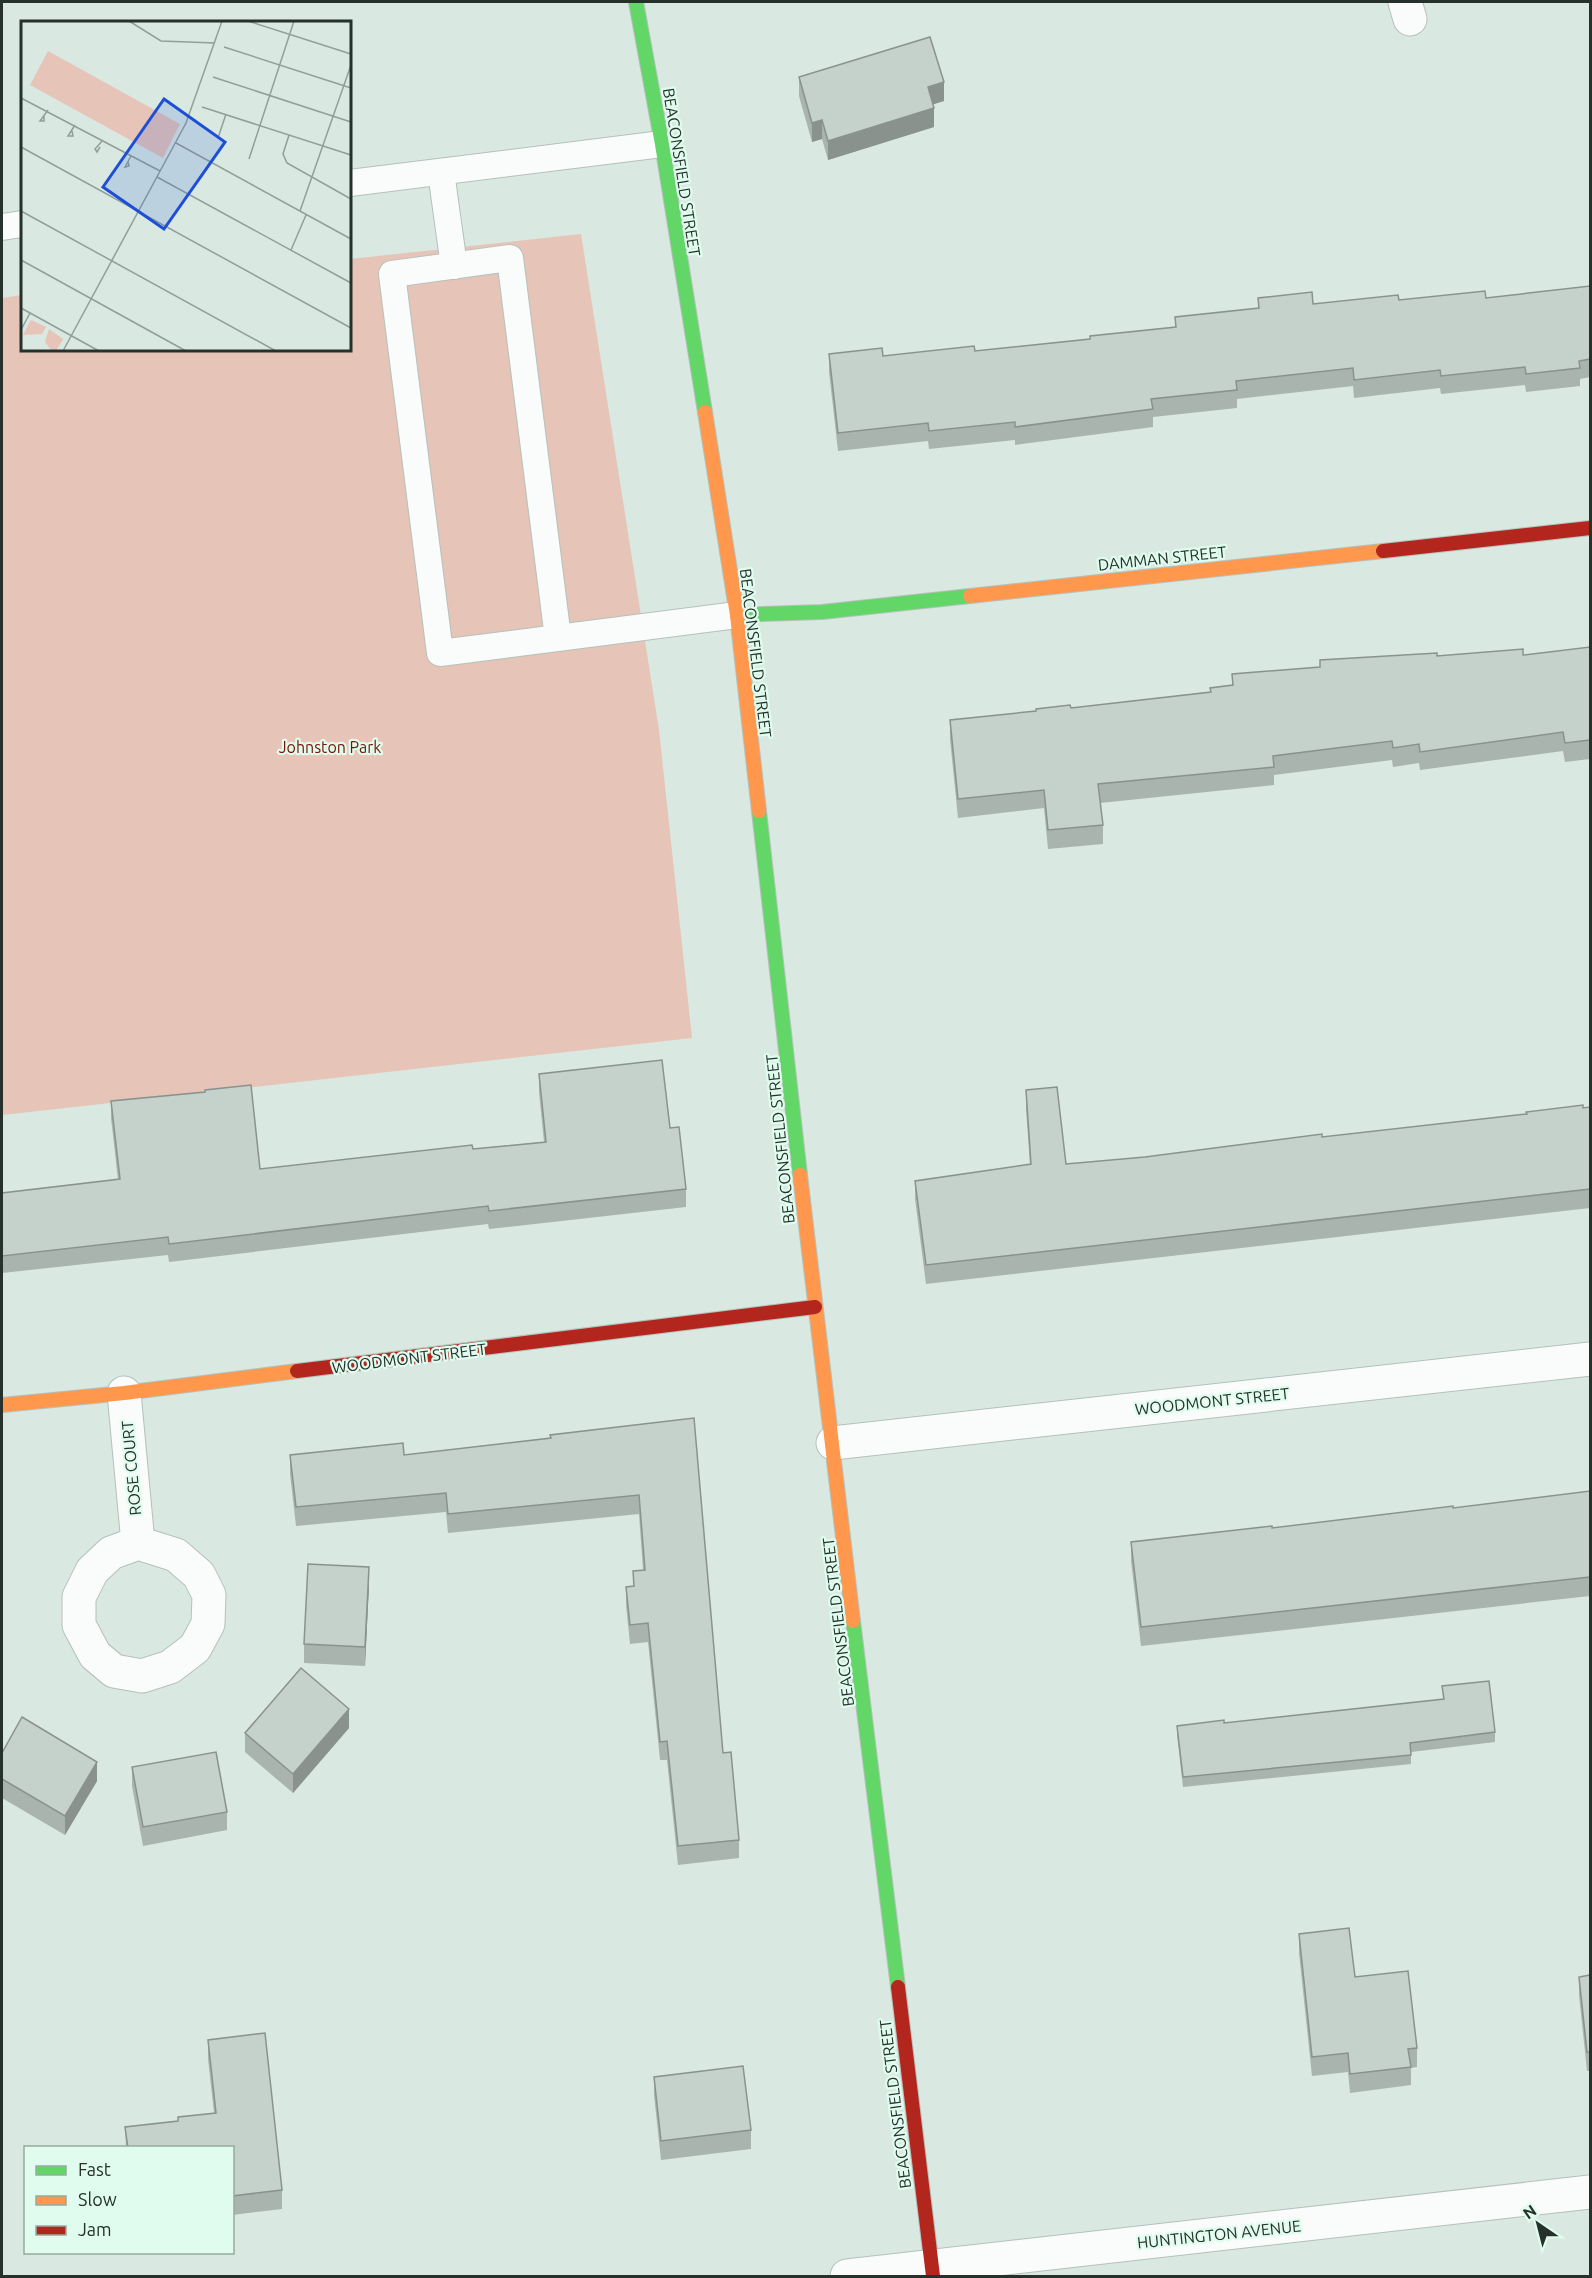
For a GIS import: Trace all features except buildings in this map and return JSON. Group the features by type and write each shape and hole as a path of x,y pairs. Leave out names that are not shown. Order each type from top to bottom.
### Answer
{"street":[{"name":"BEACONSFIELD STREET","path":"636,2 662,144 737,615 815,1307 932,2272"},
{"name":"DAMMAN STREET","path":"737,615 822,612 1590,528"},
{"name":"WOODMONT STREET","path":"2,1405 124,1393 815,1307"},
{"name":"WOODMONT STREET","path":"833,1443 1590,1359"},
{"name":"ROSE COURT","path":"124,1393 138,1543"},
{"name":"HUNTINGTON AVENUE","path":"847,2277 932,2272 1590,2192"}],"lane":[{"path":"351,183 662,144"},
{"path":"441,172 454,266"},
{"path":"2,227 21,224"},
{"path":"558,638 510,258 392,274 440,653 558,638 737,615"}],"green space":[{"name":"Johnston Park","path":"581,234 659,730 692,1038 2,1115 2,298 21,295 21,351 351,351 351,259"}],"traffic: fast":[{"path":"636,2 662,144 705,412"},
{"path":"737,615 822,612 970,596"},
{"path":"759,811 800,1175"},
{"path":"853,1621 898,1987"}],"traffic: slow":[{"path":"705,412 737,615 759,811"},
{"path":"970,596 1383,551"},
{"path":"800,1175 853,1621"},
{"path":"2,1405 124,1393 297,1371"}],"traffic: jam":[{"path":"1383,551 1590,528"},
{"path":"297,1371 815,1307"},
{"path":"898,1987 933,2276"}]}
